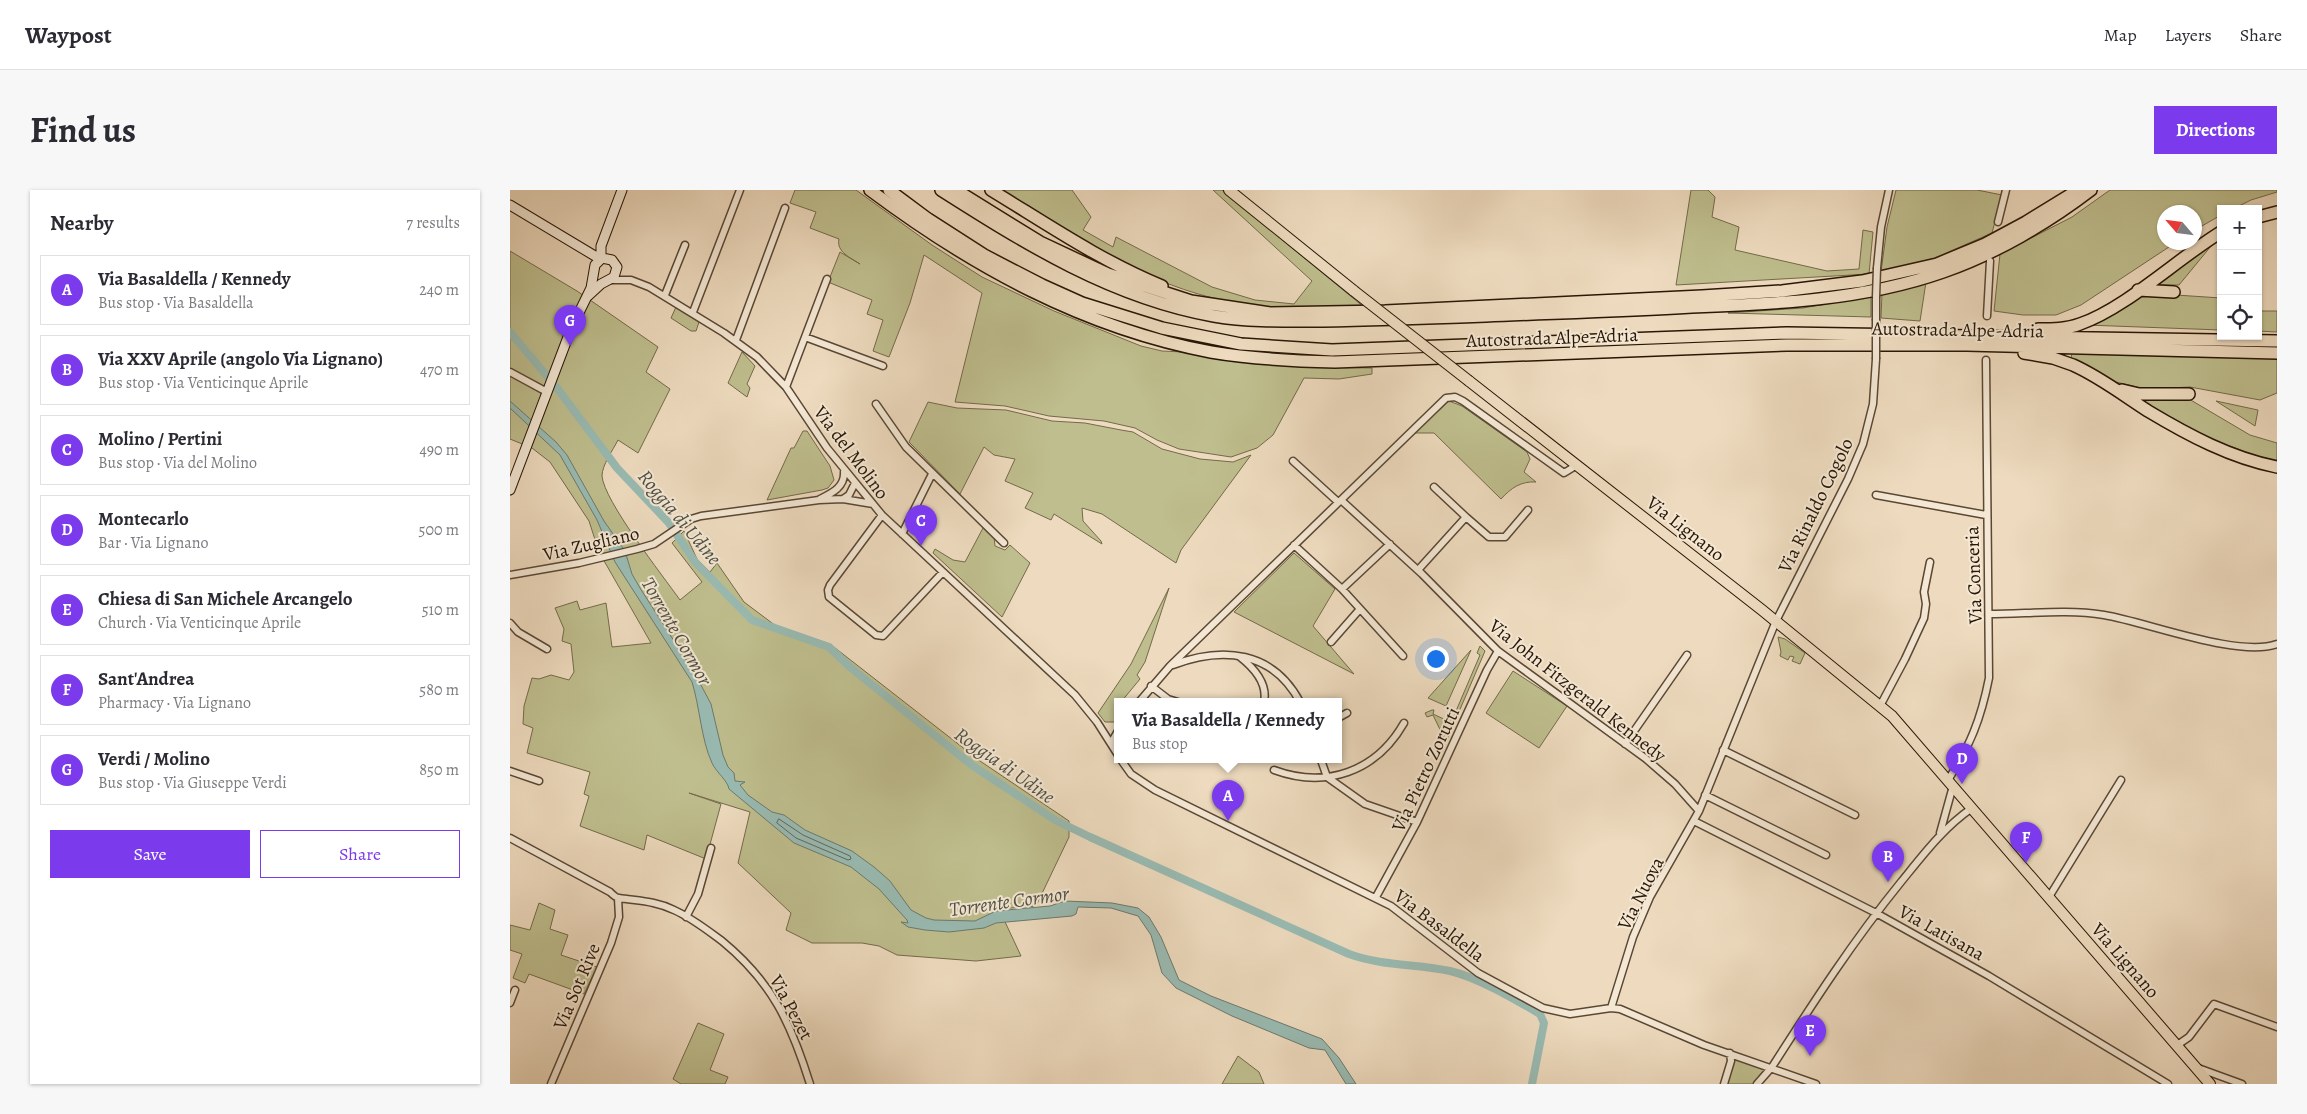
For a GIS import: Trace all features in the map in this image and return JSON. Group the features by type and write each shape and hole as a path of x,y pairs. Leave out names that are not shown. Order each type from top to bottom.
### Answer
{"highway":[{"name":"Autostrada Alpe-Adria","path":"870,190 955,250 1042,298 1109,324 1160,340 1214,352 1270,359 1336,362 1968,340 2277,341"},
{"name":"Autostrada Alpe-Adria","path":"889,190 984,255 1074,300 1162,328 1241,344 1332,350 1787,334 2277,353"},
{"path":"940,190 1035,249 1103,282 1182,308 1214,316 1266,321 1352,321 1724,306 1798,301 1862,292 1944,272 1987,253 2068,208 2091,190"},
{"path":"956,190 1040,242 1108,274 1191,301 1270,313 1385,311 1782,291 1862,281 1937,264 1985,244 2026,222 2078,190"},
{"path":"991,190 1085,248 1137,276 1220,306"},
{"path":"2262,216 2277,212"},
{"path":"1968,340 2002,330 2047,329 2080,325 2138,290 2194,248 2217,234"},
{"path":"2138,290 2174,292"},
{"path":"1968,340 2063,361 2092,374 2183,431 2218,448 2260,464 2277,467"},
{"path":"2115,389 2139,394 2189,394"}],"main road":[{"path":"603,259 601,246 622,190"},
{"name":"Via Lignano","path":"1229,190 1354,292 1776,621 1892,716 2210,1084"},
{"path":"510,205 579,247 617,267 616,274 588,296"},
{"path":"510,490 513,475 530,439 576,317 588,296 594,270 603,259 607,232"},
{"path":"579,247 592,250 601,246"},
{"path":"579,247 588,256 599,279 609,280"}],"street":[{"path":"693,312 740,190"},
{"name":"Via Rinaldo Cogolo","path":"1776,621 1864,444 1873,404 1880,227 1889,190"},
{"path":"1998,222 2006,190"},
{"path":"736,340 785,208"},
{"path":"665,295 685,245"},
{"path":"1987,316 1990,261"},
{"name":"Via del Molino","path":"617,267 631,280 665,295 693,312 736,340 757,357 786,387 844,471 882,516 1074,695 1097,722 1110,743"},
{"path":"786,387 827,279"},
{"name":"Via del Molino","path":"609,280 631,280"},
{"path":"805,337 883,366"},
{"name":"Via Conceria","path":"1940,834 1951,783 1975,734 1983,709 1989,678 1986,360"},
{"path":"510,372 547,391"},
{"path":"1141,698 1170,666 1443,400 1451,397 1463,401 1564,473 1577,465"},
{"path":"876,404 896,435 932,474 1004,543"},
{"name":"Via John Fitzgerald Kennedy","path":"1293,461 1390,544 1498,651 1625,744 1675,784 1699,811"},
{"name":"Via Zugliano","path":"819,500 834,492 841,485 845,478 844,471"},
{"path":"902,534 932,474"},
{"path":"843,499 849,495 855,483"},
{"path":"1434,487 1489,538 1504,537 1528,510"},
{"path":"1876,495 1986,515"},
{"name":"Via Zugliano","path":"510,575 600,558 654,544 691,519 711,514 819,500 843,499 873,504"},
{"path":"882,516 830,586 828,590 829,597 876,635 883,636 943,572"},
{"path":"1418,570 1466,517"},
{"path":"1342,589 1390,544"},
{"path":"1294,545 1342,589 1403,656"},
{"path":"1880,706 1906,660 1924,618 1926,604 1924,592 1930,562"},
{"path":"1331,642 1360,609"},
{"path":"1989,614 2078,612 2113,617 2182,635 2249,647 2277,644"},
{"name":"Via Nuova","path":"1611,1008 1633,937 1650,897 1699,811 1776,621"},
{"path":"510,623 518,632 548,650"},
{"name":"Via Pietro Zorutti","path":"1376,897 1417,822 1487,670 1498,651"},
{"path":"1625,744 1687,655"},
{"path":"1170,666 1202,656 1239,657 1257,660 1280,675 1297,698"},
{"path":"1239,657 1251,666 1259,677 1264,687 1264,698"},
{"path":"1151,686 1168,698"},
{"path":"1342,716 1347,713"},
{"path":"1274,770 1299,778 1327,777 1357,770 1390,743 1404,723"},
{"path":"1114,737 1110,743 1114,749"},
{"path":"1723,750 1855,815"},
{"name":"Via Basaldella","path":"1123,763 1131,774 1155,790 1376,897 1408,917 1478,972 1543,1008 1570,1014 1611,1008 1630,1012 1704,1045 1772,1067 1816,1084"},
{"path":"1322,763 1327,777 1364,804 1417,822"},
{"path":"510,771 539,781"},
{"path":"2049,897 2120,780"},
{"path":"1705,794 1826,855"},
{"path":"1757,1084 1772,1067 1846,953 1876,913 1940,834 1972,808"},
{"name":"Via Latisana","path":"1694,821 1876,913 1998,981 2168,1084"},
{"path":"510,838 618,898"},
{"path":"686,917 698,894 711,848"},
{"name":"Via Pezet","path":"618,898 650,901 686,917 705,928 740,956 760,976 779,1006 799,1051 810,1084"},
{"name":"Via Sot Rive","path":"551,1084 611,942 619,917 618,898"},
{"path":"510,1003 516,990"},
{"path":"2176,1046 2188,1037 2214,1004 2277,1027"},
{"path":"1724,1084 1731,1061 1730,1053"},
{"path":"2193,1065 2242,1084"}],"shaded area":[{"path":"795,190 856,190 932,245 982,277 1054,311 1141,346 1162,351 1183,352 1250,363 1302,367 1372,368 1372,374 1339,379 1304,378 1273,435 1257,448 1231,457 1179,449 1135,428 1104,421 1049,416 1005,406 955,402 982,293 924,255 910,303 889,357 873,351 883,320 867,314 872,300 828,282 840,252 860,264 842,251 839,239 810,228 816,212 790,203"},
{"path":"1000,190 1072,190 1091,217 1083,230 1113,247 1116,237 1212,287 1255,300 1294,304 1312,281 1213,190 1222,190 1365,308 1264,307 1231,302 1168,284 1111,257"},
{"path":"1691,190 1708,190 1715,197 1712,217 1739,227 1735,250 1827,271 1859,269 1863,230 1873,232 1869,274 1676,285"},
{"path":"1896,190 1977,190 2002,195 1992,233 1935,258 1881,272 1887,227"},
{"path":"2110,190 2277,190 2277,192 2241,205 2217,205 2217,217 2202,226 2202,205 2157,205 2157,250 2164,250 2081,305 2056,315 2023,315 1994,311 2000,254 2072,217"},
{"path":"2216,240 2179,285 2156,285"},
{"path":"510,251 577,291 658,347 646,372 670,389 638,453 618,440 606,462 602,476 605,488 623,520 680,600 702,582 672,543 684,531 697,559 710,572 717,563 744,602 776,626 830,644 980,761 1069,821 1069,837 1036,906 999,909 1021,956 976,961 897,955 879,946 862,943 812,943 786,930 791,913 738,863 750,812 689,793 721,804 706,859 647,835 644,850 580,826 589,796 584,794 590,772 527,753 533,728 523,724 524,706 532,678 539,679 551,675 569,680 574,672 571,644 562,641 564,629 555,608 577,601 580,610 606,603 612,647 651,643 599,552 589,521 550,462 532,448 510,439"},
{"path":"1926,282 1920,321 1881,318 1882,293"},
{"path":"2161,294 2217,298 2217,330 2086,325 2141,295"},
{"path":"1871,296 1871,317 1728,313 1803,308"},
{"path":"676,307 699,322 696,331 691,331 671,318"},
{"path":"2262,311 2277,311 2277,332 2262,331"},
{"path":"742,352 755,366 747,384 750,388 747,397 728,383"},
{"path":"2072,353 2277,357 2277,393 2260,400 2190,387 2145,389 2116,382 2071,358"},
{"path":"2147,399 2189,399 2250,435 2277,443 2277,461 2242,451 2194,430 2147,405 2145,402"},
{"path":"1449,401 1462,406 1527,452 1530,459 1524,472 1536,482 1517,486 1501,499 1434,433 1414,433"},
{"path":"2216,401 2258,410 2255,426"},
{"path":"928,402 957,408 1006,410 1052,421 1085,423 1133,432 1162,449 1200,459 1233,462 1251,455 1181,550 1176,563 1102,514 1082,508 1083,521 1102,544 1054,514 1051,520 1025,508 1033,493 1005,481 1015,459 994,455 984,447 960,494 909,442"},
{"path":"803,431 807,431 830,466 834,480 828,488 822,490 767,500 791,448 794,448"},
{"path":"983,528 994,537 995,546 1005,550 1010,545 1030,563 1002,617 933,553 935,549 953,560 965,562"},
{"path":"1294,553 1335,589 1313,626 1354,674 1234,612"},
{"path":"1169,588 1145,662 1137,675 1140,679 1124,698 1114,698 1114,722 1105,722 1098,713 1131,664"},
{"path":"1778,637 1785,639 1805,653 1800,664 1792,661 1794,657 1790,656 1788,660 1780,656"},
{"path":"1480,646 1485,651 1446,742 1433,715 1427,717 1425,713 1434,710 1433,714 1448,721 1450,717 1453,718 1480,655 1477,653"},
{"path":"1471,650 1446,706 1428,698"},
{"path":"1513,671 1567,706 1539,748 1486,713"},
{"path":"539,903 555,910 550,929 568,935 561,955 597,967 584,994 529,974 525,983 513,978 522,954 510,950 510,925 530,930"},
{"path":"698,1023 724,1034 710,1070 728,1077 725,1084 681,1084 673,1079"},
{"path":"1730,1053 1772,1067 1757,1084 1724,1084"},
{"path":"1238,1056 1259,1072 1264,1084 1222,1084"}],"water":[{"path":"510,401 556,442 567,455 604,521 625,551 632,574 694,672 711,704 723,755 728,767 734,773 735,781 745,782 740,785 748,795 772,812 784,815 805,830 852,851 890,881 911,910 926,918 934,920 975,921 996,911 1050,906 1065,901 1112,903 1138,908 1149,917 1161,937 1179,980 1211,996 1322,1039 1339,1058 1356,1084 1346,1084 1325,1050 1309,1048 1232,1016 1176,988 1162,973 1151,935 1138,916 1111,908 1078,907 1076,914 1072,916 996,923 984,928 949,932 908,927 901,922 908,923 907,920 879,889 851,867 794,843 729,789 714,766 705,744 692,682 615,562 597,520 560,455 510,408"}],"waterway":[{"name":"Roggia di Udine","path":"510,332 557,388 617,468 669,523 695,562 752,620 829,647 851,668 973,766 1055,820 1349,954 1374,961 1461,974 1496,990 1540,1014 1544,1023 1532,1084"}],"place":[{"name":"Verdi / Molino","path":"570,346"},
{"name":"Molino / Pertini","path":"921,546"},
{"name":"Montecarlo","path":"1962,784"},
{"name":"Via Basaldella / Kennedy","path":"1228,821"},
{"name":"Sant'Andrea","path":"2026,863"},
{"name":"Via XXV Aprile (angolo Via Lignano)","path":"1888,882"},
{"name":"Chiesa di San Michele Arcangelo","path":"1810,1056"}],"water label":[{"name":"Torrente Cormor","path":"677,631"},
{"name":"Torrente Cormor","path":"1009,901"}]}
